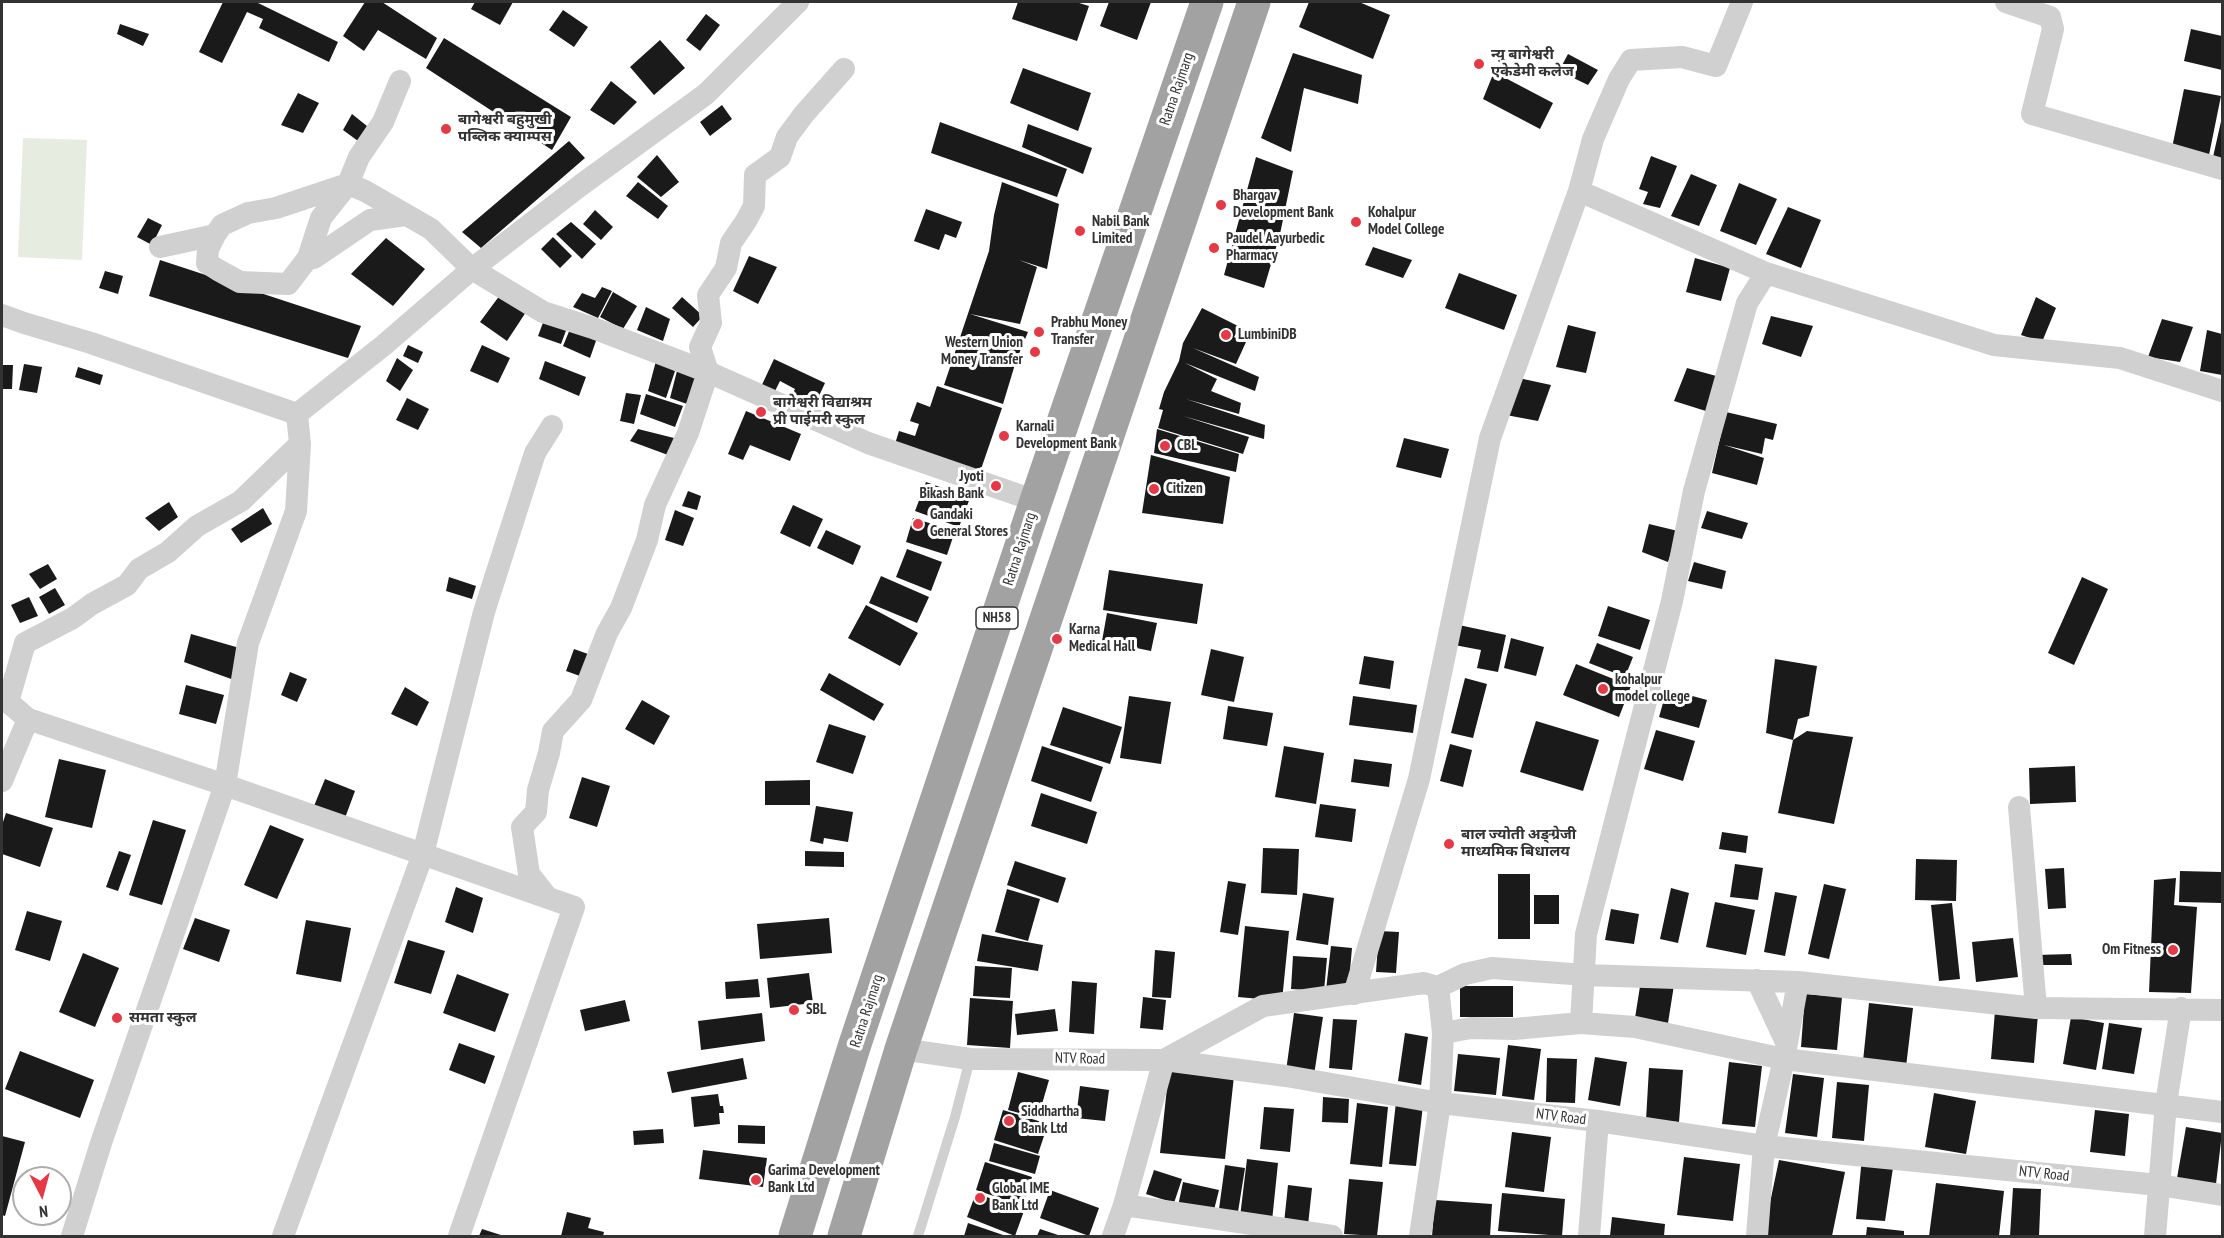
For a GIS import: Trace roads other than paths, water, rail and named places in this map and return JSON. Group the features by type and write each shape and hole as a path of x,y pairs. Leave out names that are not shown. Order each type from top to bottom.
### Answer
{"highway":[{"name":"Ratna Rajmarg","path":"795,1236 855,1044 1036,501 1207,2"},
{"path":"844,1236 901,1049 1254,2"}],"street":[{"path":"297,414 384,345 472,269 581,185 706,94 798,2"},
{"path":"1354,994 1419,779 1490,438 1580,191 1593,139 1619,79 1631,60 1682,57 1716,66 1742,2"},
{"path":"2006,2 2050,17 2053,29 2032,114 2223,169"},
{"path":"548,898 529,874 522,826 536,812 538,790 553,731 581,700 607,633 621,608 647,540 655,505 688,432 708,372 699,347 711,323 708,295 726,268 731,243 754,206 755,175 780,157 787,137 844,69"},
{"path":"400,81 383,122 360,157 348,184 321,218 308,258 288,284 240,282 207,263 208,249 222,225 248,213 276,208 348,184 431,229 472,269 543,312 708,372 868,443 1036,501"},
{"path":"1580,191 1766,273 1994,345 2120,358 2223,391"},
{"path":"308,258 314,258 370,220 406,215"},
{"path":"160,246 215,235"},
{"path":"1581,1023 1586,934 1672,601 1694,491 1747,303 1766,273"},
{"path":"4,318 92,343 297,414"},
{"path":"72,1236 101,1143 225,785 248,643 296,511 300,444 297,414"},
{"path":"284,1236 423,854 484,612 535,453 552,426"},
{"path":"300,444 241,501 197,526 168,552 139,569 127,585 92,604 73,618 25,643 4,701 28,718 574,907 459,1236"},
{"path":"2,781 28,718"},
{"path":"2019,807 2036,1008"},
{"path":"1113,1236 1124,1205 1164,1060 1263,1005 1424,983 1438,987 1465,974 1492,968 1585,975 1798,982 2036,1008 2223,1010"},
{"path":"1757,980 1785,1051"},
{"path":"1757,1236 1764,1146 1798,982"},
{"path":"1420,1236 1440,1103 1443,1033 1438,987"},
{"path":"2155,1236 2166,1104 2181,1008"},
{"path":"1443,1033 1471,1028 1514,1029 1581,1023 1635,1027 1785,1051 2223,1112"},
{"name":"NTV Road","path":"901,1049 969,1059 1164,1060 1286,1076 1440,1103 1598,1121 1764,1146 2159,1185 2223,1195"},
{"path":"1589,1236 1598,1121"},
{"path":"1124,1205 1332,1236"}],"lane":[{"path":"918,1236 955,1118 969,1059"}],"place":[{"name":"न्यु बागेश्वरी एकेडेमी कलेज","path":"1479,64"},
{"name":"बागेश्वरी बहुमुखी पब्लिक क्याम्पस","path":"446,129"},
{"name":"Bhargav Development Bank","path":"1221,205"},
{"name":"Kohalpur Model College","path":"1356,222"},
{"name":"Nabil Bank Limited","path":"1080,231"},
{"name":"Paudel Aayurbedic Pharmacy","path":"1214,248"},
{"name":"Prabhu Money Transfer","path":"1039,332"},
{"name":"LumbiniDB","path":"1226,335"},
{"name":"Western Union Money Transfer","path":"1035,352"},
{"name":"बागेश्वरी विद्याश्रम प्री पाईमरी स्कुल","path":"761,412"},
{"name":"Karnali Development Bank","path":"1004,436"},
{"name":"CBL","path":"1165,446"},
{"name":"Jyoti Bikash Bank","path":"996,486"},
{"name":"Citizen","path":"1154,489"},
{"name":"Gandaki General Stores","path":"918,524"},
{"name":"Karna Medical Hall","path":"1057,639"},
{"name":"kohalpur model college","path":"1603,689"},
{"name":"बाल ज्योती अङ्ग्रेजी माध्यमिक बिधालय","path":"1449,844"},
{"name":"Om Fitness","path":"2173,950"},
{"name":"SBL","path":"794,1010"},
{"name":"समता स्कुल","path":"117,1018"},
{"name":"Siddhartha Bank Ltd","path":"1009,1121"},
{"name":"Garima Development Bank Ltd","path":"756,1180"},
{"name":"Global IME Bank Ltd","path":"980,1198"}]}
